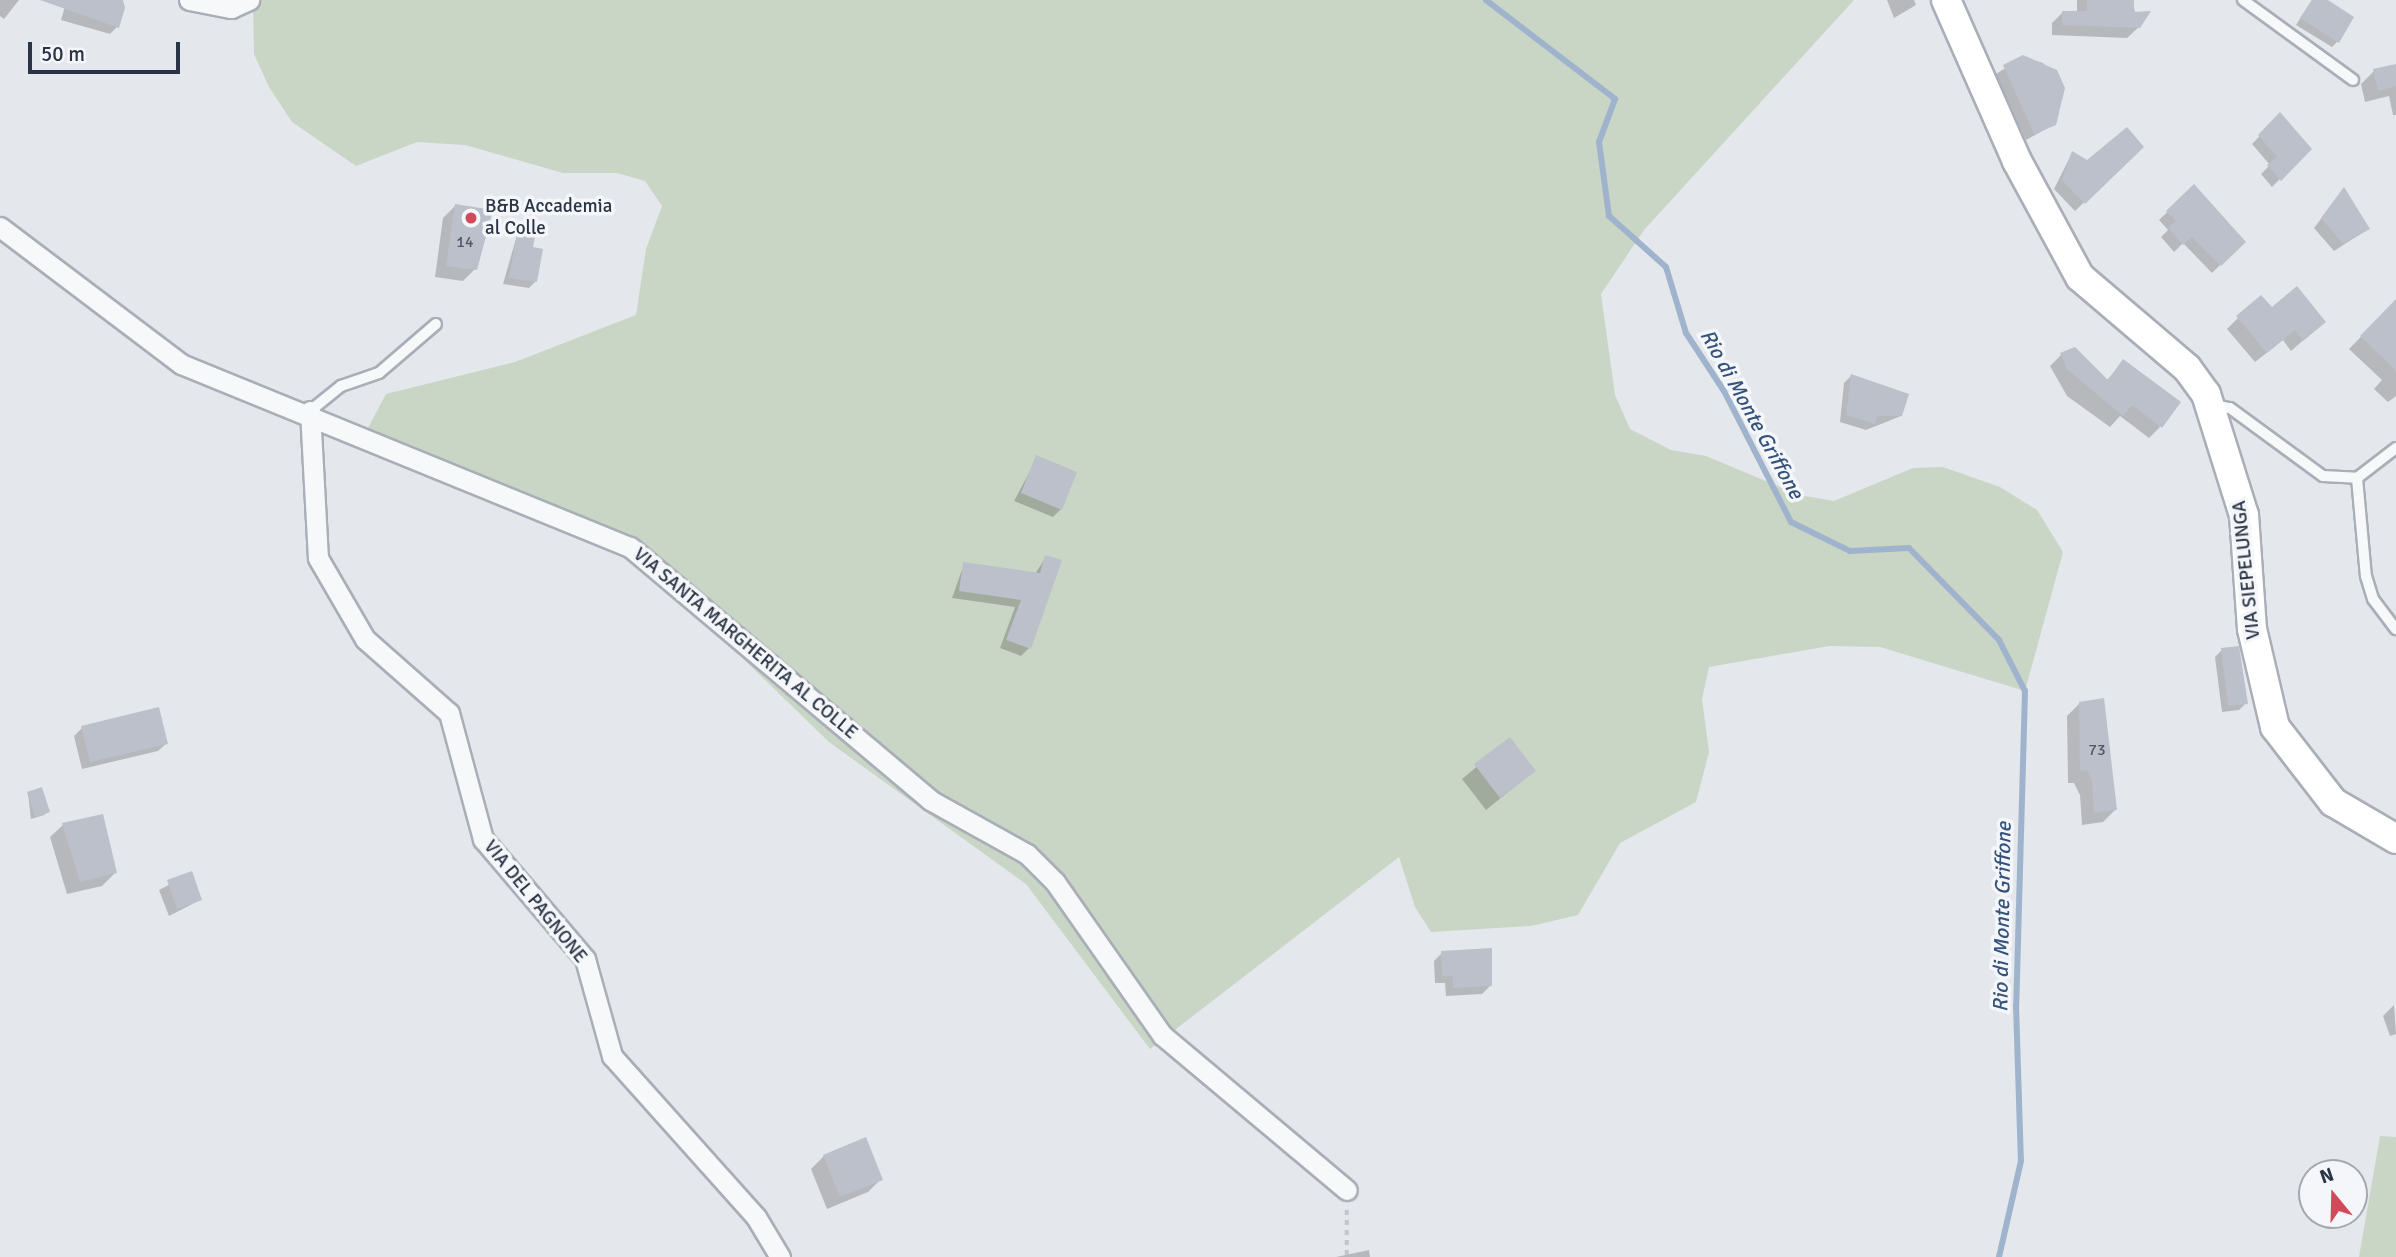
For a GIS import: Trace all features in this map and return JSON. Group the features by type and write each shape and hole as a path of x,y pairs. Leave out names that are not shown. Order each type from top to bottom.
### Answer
{"street":[{"path":"189,0 231,8 249,0"},
{"name":"VIA SIEPELUNGA","path":"1946,0 2017,161 2080,277 2187,368 2210,404 2245,515 2252,629 2275,727 2333,802 2396,839"},
{"name":"VIA SANTA MARGHERITA AL COLLE","path":"0,227 181,364 310,411 432,471 532,502 630,547 930,800 1027,854 1055,883 1163,1035 1347,1190"},
{"name":"VIA DEL PAGNONE","path":"310,411 318,558 365,639 449,713 483,839 585,959 612,1056 756,1217 780,1257"}],"lane":[{"path":"2243,0 2353,80"},
{"path":"310,411 341,386 379,373 436,324"},
{"path":"2210,404 2230,408 2323,476 2357,478 2396,447"},
{"path":"2357,478 2366,576 2373,599 2396,629"}],"path":[{"path":"1347,1190 1347,1257"}],"green space":[{"path":"253,0 1854,0 1644,230 1601,294 1615,395 1630,429 1671,450 1706,456 1799,495 1834,501 1913,468 1943,467 2000,487 2037,510 2063,552 2025,691 1880,647 1829,646 1709,667 1702,699 1709,752 1696,802 1620,843 1578,915 1531,926 1431,932 1415,907 1399,857 1150,1049 1026,884 829,742 628,547 522,491 359,445 386,394 515,362 636,315 646,249 662,206 645,181 617,173 563,173 465,145 417,142 356,166 292,122 269,87 254,54"},
{"path":"2380,1136 2396,1137 2396,1257 2359,1257 2364,1229 2368,1229 2368,1205"}],"building":[{"path":"40,0 123,0 125,8 119,28"},
{"path":"2087,0 2134,0 2134,12 2151,11 2140,28 2062,25 2062,11 2087,11"},
{"path":"2312,0 2328,0 2354,17 2339,43 2300,18"},
{"path":"2023,55 2057,70 2065,88 2056,125 2034,134 2003,65"},
{"path":"2396,64 2396,86 2378,91 2373,69"},
{"path":"2280,112 2312,149 2281,181 2267,165 2277,157 2258,135"},
{"path":"2127,127 2144,147 2085,204 2062,180 2072,151 2087,160"},
{"path":"2194,184 2246,242 2221,266 2192,237 2183,245 2168,228 2176,221 2166,211"},
{"path":"2344,187 2370,229 2343,244 2321,218"},
{"path":"455,204 493,210 477,270 446,266"},
{"path":"517,234 535,237 533,247 543,249 537,282 509,278"},
{"path":"2297,286 2326,322 2303,341 2295,330 2267,353 2236,316 2261,295 2272,307"},
{"path":"2396,299 2396,371 2360,336"},
{"path":"2075,347 2108,380 2123,359 2181,402 2162,428 2132,405 2123,416 2067,369 2060,353"},
{"path":"1851,374 1909,394 1902,416 1877,416 1875,424 1846,415"},
{"path":"1036,455 1077,472 1062,510 1021,493"},
{"path":"1045,555 1062,560 1031,649 1006,640 1021,600 959,591 963,562 1040,573"},
{"path":"2239,646 2248,704 2228,706 2221,648"},
{"path":"2104,698 2117,810 2094,813 2092,781 2087,770 2080,771 2079,702"},
{"path":"159,707 168,744 90,762 81,726"},
{"path":"1510,737 1536,771 1500,798 1474,764"},
{"path":"42,787 50,812 35,817 27,792"},
{"path":"103,814 117,873 80,882 62,823"},
{"path":"192,871 202,900 177,909 167,880"},
{"path":"1492,948 1492,986 1453,988 1453,976 1442,976 1441,951"},
{"path":"866,1137 883,1180 840,1197 823,1155"}],"waterway":[{"name":"Rio di Monte Griffone","path":"1486,0 1615,99 1599,142 1609,216 1666,267 1686,333 1724,391 1791,522 1850,551 1909,548 1999,640 2025,691 2016,1005 2021,1161 1999,1257"}],"place":[{"name":"B&B Accademia al Colle","path":"471,218"}]}
